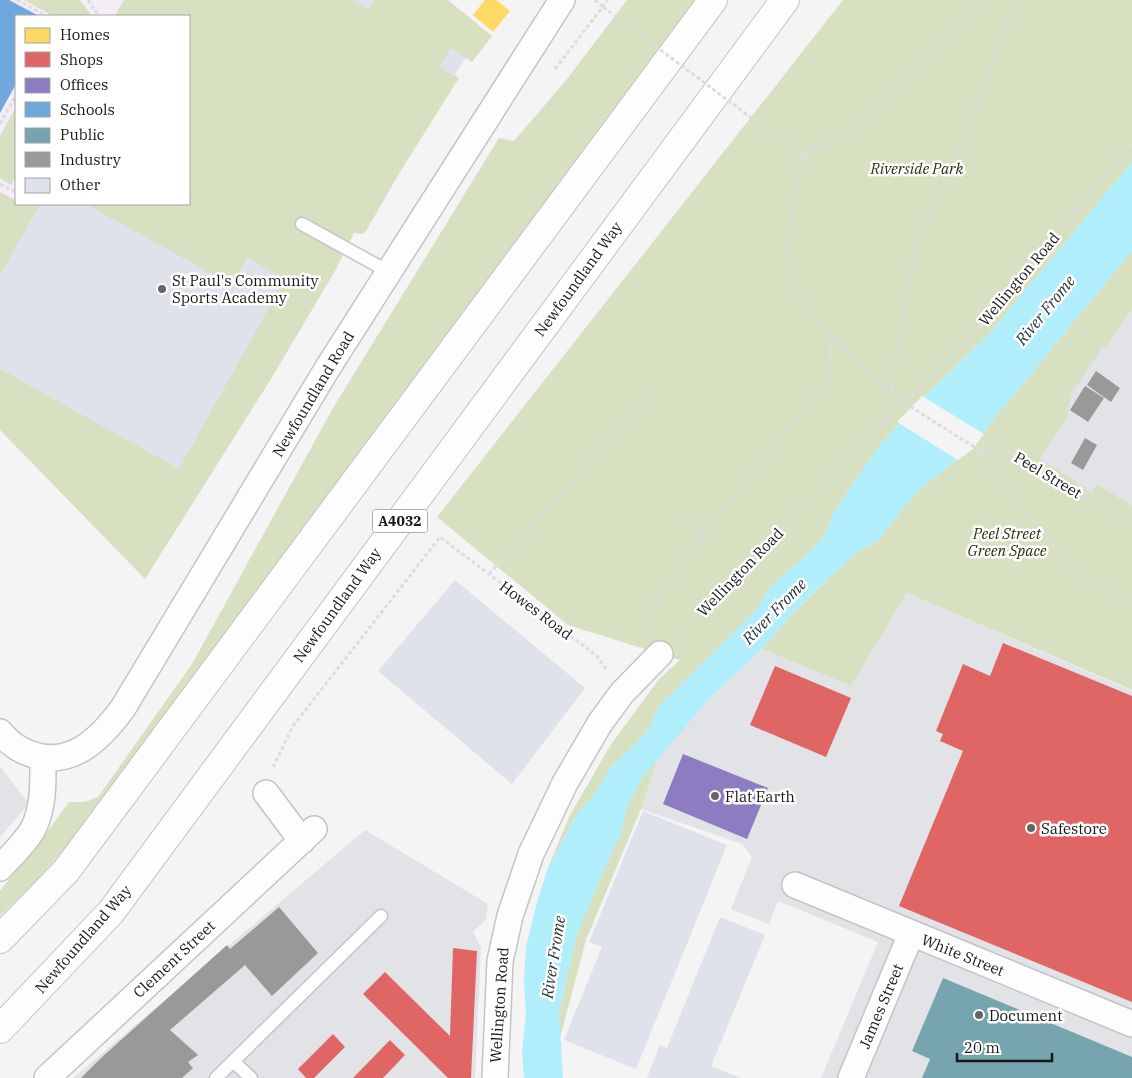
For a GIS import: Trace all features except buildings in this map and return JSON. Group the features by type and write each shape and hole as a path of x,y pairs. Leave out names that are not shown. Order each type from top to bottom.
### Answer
{"highway":[{"path":"0,938 66,871 713,0"},
{"name":"Newfoundland Way","path":"0,1029 111,912 785,0"}],"street":[{"name":"Newfoundland Road","path":"43,759 69,756 87,746 113,722 123,708 327,369 562,0"},
{"name":"Wellington Road","path":"495,1078 500,961 504,938 517,892 531,854 565,783 600,723 622,693 660,654"},
{"path":"0,732 21,751 43,759 40,811 32,829 18,849 0,868"},
{"name":"Clement Street","path":"47,1078 308,835 266,793"},
{"name":"White Street","path":"795,885 1132,1024"},
{"name":"James Street","path":"851,1078 911,934"}],"lane":[{"path":"302,224 389,272"},
{"path":"216,1078 381,916"},
{"path":"233,1062 251,1078"}],"path":[{"path":"17,0 44,15"},
{"path":"88,0 98,15"},
{"path":"594,0 804,156"},
{"path":"602,7 608,0"},
{"path":"982,0 853,127 831,142 804,156 786,243 792,282 800,298 831,335 860,364 911,407 979,450 1076,574 1132,602"},
{"path":"891,390 914,254 921,234 959,151 1016,0"},
{"path":"0,124 15,97"},
{"name":"Wellington Road","path":"660,654 905,400 987,320 1132,141"},
{"path":"0,184 13,192 15,188"},
{"path":"640,638 657,602 684,560 828,379 831,368 831,335"},
{"path":"489,574 651,394"},
{"name":"Peel Street","path":"979,450 1002,447 1132,525"},
{"path":"685,522 703,538"},
{"name":"Howes Road","path":"266,793 267,778 293,726 440,536 597,656 622,693"}],"shaded area":[{"path":"0,0 124,0 116,15 15,15 15,200 12,198 0,218"},
{"path":"1132,260 1132,506 1097,485 1092,492 1029,453"},
{"path":"907,593 1132,691 1132,1078 821,1078 878,942 778,901 769,924 731,909 752,857 742,844 641,809 658,757 708,700 762,649 851,686"},
{"path":"0,766 29,804 0,837"},
{"path":"365,830 488,904 486,919 473,932 481,947 475,1078 73,1078"}],"green space":[{"path":"24,0 80,0 91,15 51,15"},
{"name":"St Paul's Community Sports Academy","path":"124,0 448,0 492,36 472,62 451,49 440,66 459,78 400,172 366,231 362,234 354,233 335,271 271,379 145,579 0,430 0,192 15,200 15,205 190,205 190,15 116,15"},
{"path":"627,0 696,0 392,409 297,543 80,831 37,880 0,916 0,891 37,846 69,802 84,802 98,797 192,664 333,408 499,138 514,141 567,79"},
{"name":"Riverside Park","path":"843,0 1132,0 1132,162 990,333 927,394 882,442 833,513 828,529 823,537 808,554 772,585 757,609 658,707 651,725 640,740 611,767 597,791 574,819 547,870 570,815 610,746 659,679 680,660 568,625 437,517"},
{"path":"15,109 15,178 11,185 0,178 0,136"},
{"name":"Peel Street Green Space","path":"1132,251 1132,308 1106,348 1103,346 1071,394 1067,417 1040,459 1092,492 1097,484 1132,506 1132,690 907,593 851,686 762,649 789,617 830,577 856,553 878,540 915,494 971,447"},
{"path":"658,757 641,809 586,940 560,1038 559,1011 577,934 621,833 626,809 641,779"}],"water":[{"name":"River Frome","path":"1132,162 1132,251 971,447 915,494 878,540 856,553 789,617 762,649 708,700 641,779 626,809 621,833 577,934 559,1011 563,1078 524,1078 522,1051 526,1014 524,982 526,947 547,870 577,814 597,791 611,767 640,740 651,725 658,707 757,609 772,585 808,554 823,537 828,529 833,513 882,442 927,394 990,333"}],"pier":[{"path":"922,396 984,434 973,449 958,460 897,422"}],"place":[{"name":"St Paul's Community Sports Academy","path":"162,289"},
{"name":"Flat Earth","path":"715,796"},
{"name":"Safestore","path":"1031,828"},
{"name":"Document","path":"979,1015"}]}
